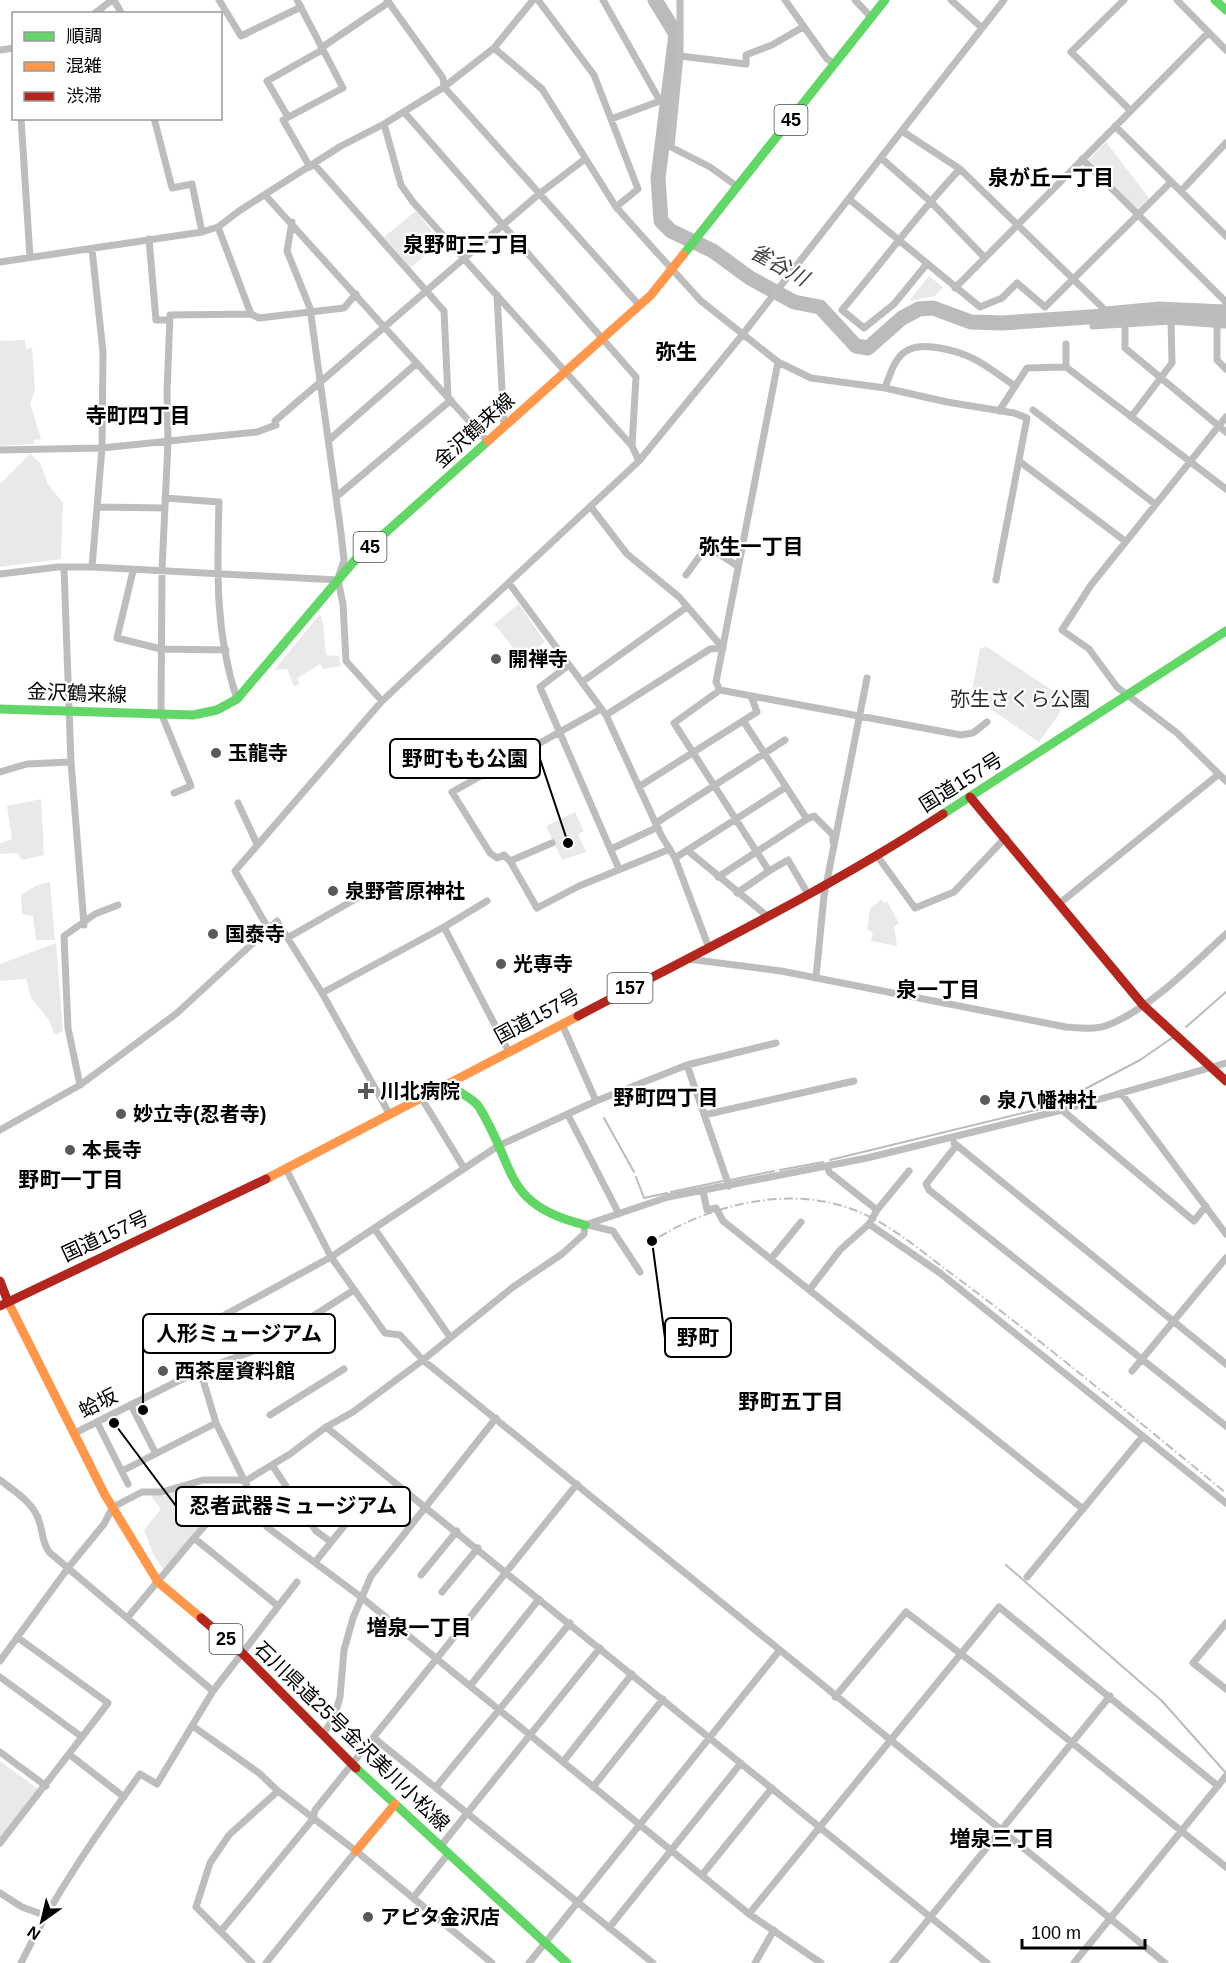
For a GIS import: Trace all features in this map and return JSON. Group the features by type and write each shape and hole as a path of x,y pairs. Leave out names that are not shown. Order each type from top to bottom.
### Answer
{"main road":[{"name":"金沢鶴来線","path":"0,709 68,709 194,715 217,710 237,699 308,610 355,560 640,306 694,242 885,0"},
{"path":"1215,0 1226,10"},
{"name":"国道157号","path":"4,1304 286,1170 562,1023 709,948 766,915 828,885 878,856 1226,631"},
{"path":"970,797 1006,837 1143,1005 1226,1081"},
{"path":"450,1084 456,1093 476,1103 528,1202 543,1214 585,1225"},
{"name":"石川県道25号金沢美川小松線","path":"0,1281 4,1304 113,1507 158,1582 242,1653 351,1763 567,1963"},
{"path":"356,1851 395,1804"}],"street":[{"path":"97,12 113,0"},
{"path":"219,0 241,36 299,4 343,88 283,120 312,166 444,311 449,399"},
{"path":"538,0 594,75 638,189 616,207"},
{"path":"603,0 662,101"},
{"path":"680,0 680,56 674,97 671,147 710,167 738,187"},
{"path":"785,0 827,59 836,64"},
{"path":"855,0 871,17"},
{"path":"951,0 981,27"},
{"path":"268,928 235,871 382,701 639,461 743,334 1004,0"},
{"path":"1124,0 1071,52 1130,110"},
{"path":"1177,0 1226,50"},
{"path":"288,117 267,81 321,49 388,1 443,78 444,87 640,306"},
{"path":"0,262 202,232 218,227 239,211 266,196 341,146 384,124 444,87 494,48 528,2"},
{"path":"680,56 746,64 746,55 772,45 803,27"},
{"path":"956,288 1208,33"},
{"path":"494,48 542,89 616,207 672,269 701,301 778,362 811,378 885,388 1027,418 996,579"},
{"path":"611,119 674,97"},
{"path":"404,112 636,377 632,446"},
{"path":"21,120 30,257"},
{"path":"155,120 172,188 192,184 202,232"},
{"path":"384,124 400,184 413,202 632,446 639,461"},
{"path":"1115,126 1226,236"},
{"path":"902,131 960,169 1105,310 1159,305 1226,308"},
{"path":"1181,191 1226,143"},
{"path":"881,158 930,201 986,258"},
{"path":"0,450 102,448 257,432 275,423 539,194 585,159"},
{"path":"1082,159 1226,302"},
{"path":"926,265 894,304 864,328 842,310 930,201 960,169"},
{"path":"849,199 926,265 980,307 1002,298 1017,283 1045,307 1172,182"},
{"path":"266,196 292,222 488,442"},
{"path":"292,222 287,251 310,311 344,560 338,580 343,604 346,661 382,701"},
{"path":"218,227 251,314"},
{"path":"149,239 156,320 169,320"},
{"path":"92,249 103,352 102,448 92,567"},
{"path":"174,793 191,786 161,713 162,570 168,442 170,315 251,314 259,318 344,308 356,294"},
{"path":"497,295 504,427"},
{"path":"1131,417 1172,363 1171,321"},
{"path":"1092,326 1171,321 1226,325"},
{"path":"1125,323 1125,348 1226,432"},
{"path":"1216,325 1217,360 1226,369"},
{"path":"885,388 893,365 904,352 919,344 966,352 1015,386"},
{"path":"1066,344 1066,367"},
{"path":"720,690 716,682 736,565 778,362"},
{"path":"329,440 417,363"},
{"path":"999,411 1027,368 1066,367 1226,489"},
{"path":"336,497 449,399"},
{"path":"1033,410 1155,504"},
{"path":"1226,417 1091,585 1062,630 1089,649 1117,687 1177,733 1226,781"},
{"path":"1019,460 1125,541"},
{"path":"165,498 219,502 218,620 226,650 228,671 237,699"},
{"path":"98,507 165,508"},
{"path":"591,507 627,554 687,607 723,648"},
{"path":"686,575 707,546 736,565"},
{"path":"0,574 92,567 133,571 162,570 338,580"},
{"path":"64,568 70,762 84,925"},
{"path":"133,571 117,638 161,649 226,650"},
{"path":"509,584 604,712 675,858 709,948"},
{"path":"582,682 687,607"},
{"path":"670,849 620,869 537,908 510,861 504,855 497,858 490,853 452,792 559,732 604,712 710,648 723,648"},
{"path":"569,665 540,687 620,869"},
{"path":"816,977 833,854 867,678"},
{"path":"769,871 674,723 720,690 961,735 973,734 987,722"},
{"path":"639,786 758,712 751,696"},
{"path":"744,722 807,819"},
{"path":"611,849 657,825 785,740"},
{"path":"0,772 27,764 70,762"},
{"path":"1060,903 1219,774"},
{"path":"675,858 786,787"},
{"path":"238,803 257,844"},
{"path":"718,877 814,816 833,835 833,854"},
{"path":"878,856 915,908 954,892 1006,837"},
{"path":"510,861 552,843"},
{"path":"687,850 766,915"},
{"path":"737,893 788,860 808,894"},
{"path":"289,937 366,893"},
{"path":"322,993 487,901"},
{"path":"80,1085 68,1028 64,936 84,925 95,914 118,905"},
{"path":"0,1130 80,1085 177,1013 277,921 322,993 390,1115"},
{"path":"444,927 509,1052"},
{"path":"688,959 816,977 1066,1027 1107,1026 1143,1005 1226,934"},
{"path":"562,1023 597,1101"},
{"path":"186,1336 331,1257 498,1146 597,1101 687,1065 776,1043"},
{"path":"585,1225 668,1197 828,1166 950,1138 1062,1110 1226,1063"},
{"path":"687,1065 729,1186"},
{"path":"704,1115 854,1081"},
{"path":"1121,1092 1226,1234"},
{"path":"422,1099 464,1168"},
{"path":"1062,1110 1194,1221 1206,1206"},
{"path":"568,1115 619,1214"},
{"path":"950,1138 956,1146 1226,1364"},
{"path":"956,1146 926,1184 929,1190 1226,1426"},
{"path":"828,1166 829,1172 877,1210"},
{"path":"286,1170 331,1257 385,1333 400,1335 423,1360 1165,1963"},
{"path":"810,1289 840,1250 869,1224 877,1210 909,1171"},
{"path":"703,1191 707,1210 716,1208 723,1221 1083,1509"},
{"path":"771,1259 801,1222"},
{"path":"869,1224 940,1273 1226,1503"},
{"path":"585,1225 613,1231 640,1272"},
{"path":"0,1661 68,1568 104,1524 113,1507 142,1492 162,1492 203,1480 246,1480 272,1465 326,1427 353,1412 423,1360 513,1287 562,1254 584,1234 585,1225"},
{"path":"374,1228 450,1337"},
{"path":"1132,1371 1226,1258"},
{"name":"蛤坂","path":"75,1433 200,1370 251,1352 311,1319 354,1290"},
{"path":"270,1415 344,1369"},
{"path":"200,1370 216,1423 246,1480 258,1512 267,1527 316,1561 361,1597 749,1914 821,1963"},
{"path":"131,1404 156,1454"},
{"path":"323,1734 334,1718 340,1697 344,1650 361,1597 371,1576 496,1418"},
{"path":"97,1422 128,1484"},
{"path":"122,1472 216,1423"},
{"path":"326,1427 987,1963"},
{"path":"1027,1577 1143,1437"},
{"path":"272,1465 316,1531 331,1542"},
{"path":"0,1480 34,1510 39,1520 43,1543 49,1552 213,1691"},
{"path":"221,1931 313,1819 315,1810 351,1763 374,1738 577,1484"},
{"path":"128,1617 214,1515"},
{"path":"316,1561 349,1520"},
{"path":"421,1575 457,1531"},
{"path":"194,1538 278,1606"},
{"path":"442,1592 477,1548"},
{"path":"21,1963 45,1915 140,1774 157,1784 194,1727 213,1691 297,1582"},
{"path":"470,1686 540,1599"},
{"path":"749,1914 999,1607 1218,1786"},
{"path":"835,1696 906,1612 1073,1742 1226,1867"},
{"path":"436,1788 570,1623"},
{"path":"1226,1623 1193,1663 1226,1689"},
{"path":"0,1843 108,1703 17,1637"},
{"path":"440,1847 600,1648"},
{"path":"529,1963 779,1651"},
{"path":"563,1762 632,1674"},
{"path":"0,1677 82,1737"},
{"path":"893,1963 1110,1696"},
{"path":"593,1787 663,1699"},
{"path":"194,1727 259,1773 278,1791 356,1851 492,1963"},
{"path":"374,1738 653,1963"},
{"path":"0,1752 46,1786"},
{"path":"70,1755 124,1797"},
{"path":"609,1928 741,1763"},
{"path":"1074,1963 1226,1776"},
{"path":"702,1875 772,1788"},
{"path":"252,1963 196,1907 210,1863 229,1835 278,1791"},
{"path":"266,1963 356,1851"},
{"path":"413,1898 448,1854"},
{"path":"0,1893 22,1907 45,1915"},
{"path":"755,1963 774,1930"}],"green space":[{"path":"1106,142 1149,198 1138,210 1089,160"},
{"path":"416,211 432,231 416,244 424,256 411,268 384,237"},
{"path":"929,276 943,287 935,296 909,301"},
{"path":"25,340 26,349 32,348 35,390 30,403 41,439 34,440 34,444 0,446 0,341"},
{"path":"30,454 40,463 48,484 63,503 61,559 0,567 0,484"},
{"path":"519,604 545,642 523,660 494,624"},
{"path":"320,614 323,622 326,655 339,656 341,666 323,669 320,664 297,678 300,683 294,687 287,669 274,670"},
{"name":"弥生さくら公園","path":"987,647 1065,699 1059,714 1039,742 971,696 980,648"},
{"path":"41,799 44,855 22,860 18,853 0,854 0,843 12,839 7,806"},
{"path":"575,812 584,831 578,834 586,852 562,860 546,826"},
{"path":"50,882 55,940 36,940 33,916 22,914 21,895 37,885"},
{"path":"881,899 884,903 887,901 899,923 894,927 897,946 871,941 873,932 867,930 870,909"},
{"path":"56,943 63,1031 55,1035 49,1020 31,998 26,979 0,981 0,964"},
{"path":"182,1489 209,1515 164,1570 154,1556 144,1530 161,1509 150,1495 165,1496"},
{"path":"0,1761 38,1789 0,1838"}],"waterway":[{"name":"雀谷川","path":"655,0 676,34 658,178 661,221 671,231 713,251 750,278 794,302 820,307 856,346 868,348 902,318 919,309 933,308 971,322 1002,323 1147,313 1226,317"},
{"path":"1186,1027 1226,992"},
{"path":"830,1160 1040,1109 1066,1099 1140,1060 1172,1038"},
{"path":"604,1118 634,1172"},
{"path":"780,1170 823,1162"},
{"path":"730,1180 774,1171"},
{"path":"636,1177 644,1198 667,1193"},
{"path":"671,1192 723,1181"},
{"path":"1006,1565 1162,1701 1226,1773"}],"railway":[{"path":"659,1237 702,1216 725,1208 774,1199 822,1201 862,1213 906,1239 994,1306 1226,1493"}],"traffic: fast":[{"path":"683,255 885,0"},
{"path":"1215,0 1226,10"},
{"path":"0,709 193,715 217,710 237,699 355,560 488,441"},
{"path":"943,814 1226,631"},
{"path":"450,1084 479,1107 507,1166 525,1195 539,1207 558,1217 585,1225"},
{"path":"356,1768 567,1963"}],"traffic: slow":[{"path":"488,441 651,295 683,255"},
{"path":"266,1179 578,1016"},
{"path":"8,1302 105,1495 158,1582 201,1618"},
{"path":"356,1851 395,1804"}],"traffic: jam":[{"path":"970,797 1143,1005 1226,1081"},
{"path":"578,1016 809,894 943,814"},
{"path":"0,1306 266,1179"},
{"path":"0,1281 8,1302"},
{"path":"201,1618 242,1653 356,1768"}],"place":[{"name":"開禅寺","path":"496,659"},
{"name":"玉龍寺","path":"216,753"},
{"name":"野町もも公園","path":"568,843"},
{"name":"泉野菅原神社","path":"333,891"},
{"name":"国泰寺","path":"213,934"},
{"name":"光専寺","path":"501,964"},
{"name":"川北病院","path":"366,1091"},
{"name":"泉八幡神社","path":"985,1100"},
{"name":"妙立寺(忍者寺)","path":"121,1114"},
{"name":"本長寺","path":"70,1150"},
{"name":"野町","path":"652,1241"},
{"name":"西茶屋資料館","path":"163,1371"},
{"name":"人形ミュージアム","path":"143,1410"},
{"name":"忍者武器ミュージアム","path":"114,1423"},
{"name":"アピタ金沢店","path":"368,1917"}],"district":[{"name":"泉が丘一丁目","path":"1051,178"},
{"name":"泉野町三丁目","path":"466,245"},
{"name":"弥生","path":"676,352"},
{"name":"寺町四丁目","path":"138,416"},
{"name":"弥生一丁目","path":"751,547"},
{"name":"泉一丁目","path":"938,990"},
{"name":"野町四丁目","path":"666,1098"},
{"name":"野町一丁目","path":"71,1180"},
{"name":"野町五丁目","path":"791,1402"},
{"name":"増泉一丁目","path":"419,1628"},
{"name":"増泉三丁目","path":"1002,1839"}]}
